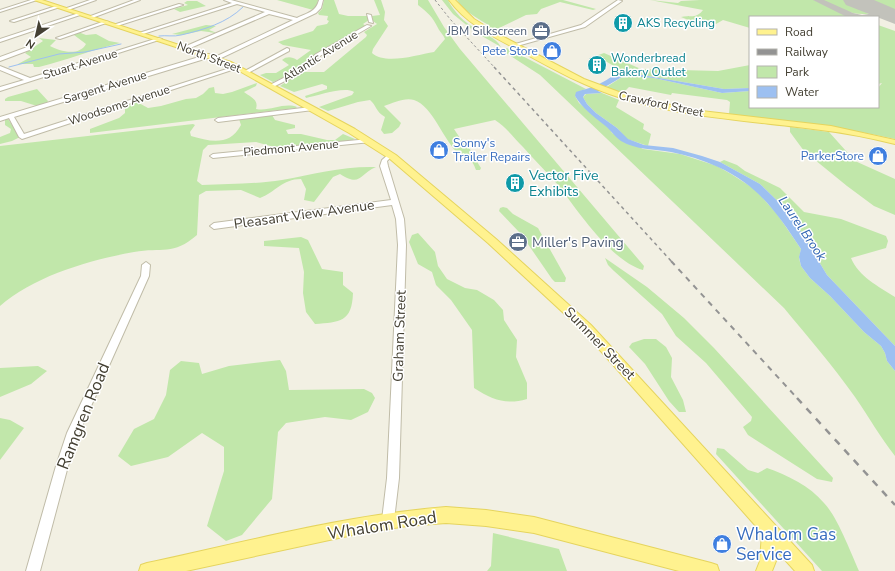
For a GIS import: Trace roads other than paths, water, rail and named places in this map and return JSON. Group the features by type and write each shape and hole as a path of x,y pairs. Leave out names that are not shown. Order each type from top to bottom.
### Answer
{"main road":[{"name":"North Street","path":"36,0 217,58 238,67 369,141"},
{"name":"Crawford Street","path":"452,0 458,9 471,19 562,72 606,91 646,103 675,109 831,129 895,142"},
{"name":"Summer Street","path":"369,141 390,155 482,232 587,328 806,571"},
{"name":"Whalom Road","path":"147,571 388,520 446,515 518,522 551,529 711,571"},
{"path":"764,571 768,561 770,531"}],"street":[{"path":"0,11 36,0"},
{"path":"66,9 94,0"},
{"path":"90,17 138,0"},
{"path":"226,0 297,20"},
{"path":"217,58 317,11 320,8 320,0"},
{"path":"515,45 580,28 590,23 620,1"},
{"path":"141,33 237,3"},
{"path":"115,25 181,5"},
{"path":"12,21 58,6"},
{"path":"186,48 269,12"},
{"path":"0,41 81,14"},
{"name":"Atlantic Avenue","path":"271,86 299,72 320,54 370,24 369,15"},
{"path":"58,38 107,22"},
{"path":"75,33 71,35 76,42"},
{"name":"Stuart Avenue","path":"0,90 160,39"},
{"path":"0,59 30,48"},
{"path":"246,72 287,50"},
{"name":"Sargent Avenue","path":"0,119 210,56"},
{"name":"Woodsome Avenue","path":"11,116 22,137 238,67"},
{"path":"0,68 30,80"},
{"path":"218,120 311,109"},
{"name":"Piedmont Avenue","path":"214,156 369,141"},
{"name":"Graham Street","path":"388,520 393,478 402,246 400,219 384,166 384,161 390,155"},
{"name":"Pleasant View Avenue","path":"214,226 395,202"},
{"name":"Ramgren Road","path":"33,571 73,433 145,276 146,265"}],"water":[{"path":"624,72 724,89 749,88 749,91 722,93 654,78 631,76 622,77 598,91 602,93 585,94 583,97 587,104 596,113 617,128 628,139 644,145 673,148 720,162 760,184 789,212 827,275 895,346 895,371 887,361 881,346 864,332 830,296 810,278 801,266 799,257 801,249 775,212 756,191 732,174 707,162 677,153 639,148 621,141 584,108 575,96 576,92 595,86"}],"waterway":[{"path":"159,36 178,36 206,28 222,22 237,13 243,7"},
{"path":"9,67 59,54 85,52 121,44"}],"railway":[{"path":"435,0 450,19 495,68"},
{"path":"494,67 672,262"},
{"path":"671,261 798,399"},
{"path":"797,398 895,505"}],"place":[{"name":"AKS Recycling","path":"623,23"},
{"name":"JBM Silkscreen","path":"541,31"},
{"name":"Pete Store","path":"552,51"},
{"name":"Wonderbread Bakery Outlet","path":"597,65"},
{"name":"Sonny's Trailer Repairs","path":"439,150"},
{"name":"ParkerStore","path":"878,156"},
{"name":"Vector Five Exhibits","path":"515,183"},
{"name":"Miller's Paving","path":"518,242"},
{"name":"Whalom Gas Service","path":"722,544"}],"water label":[{"name":"Laurel Brook","path":"803,228"}]}
